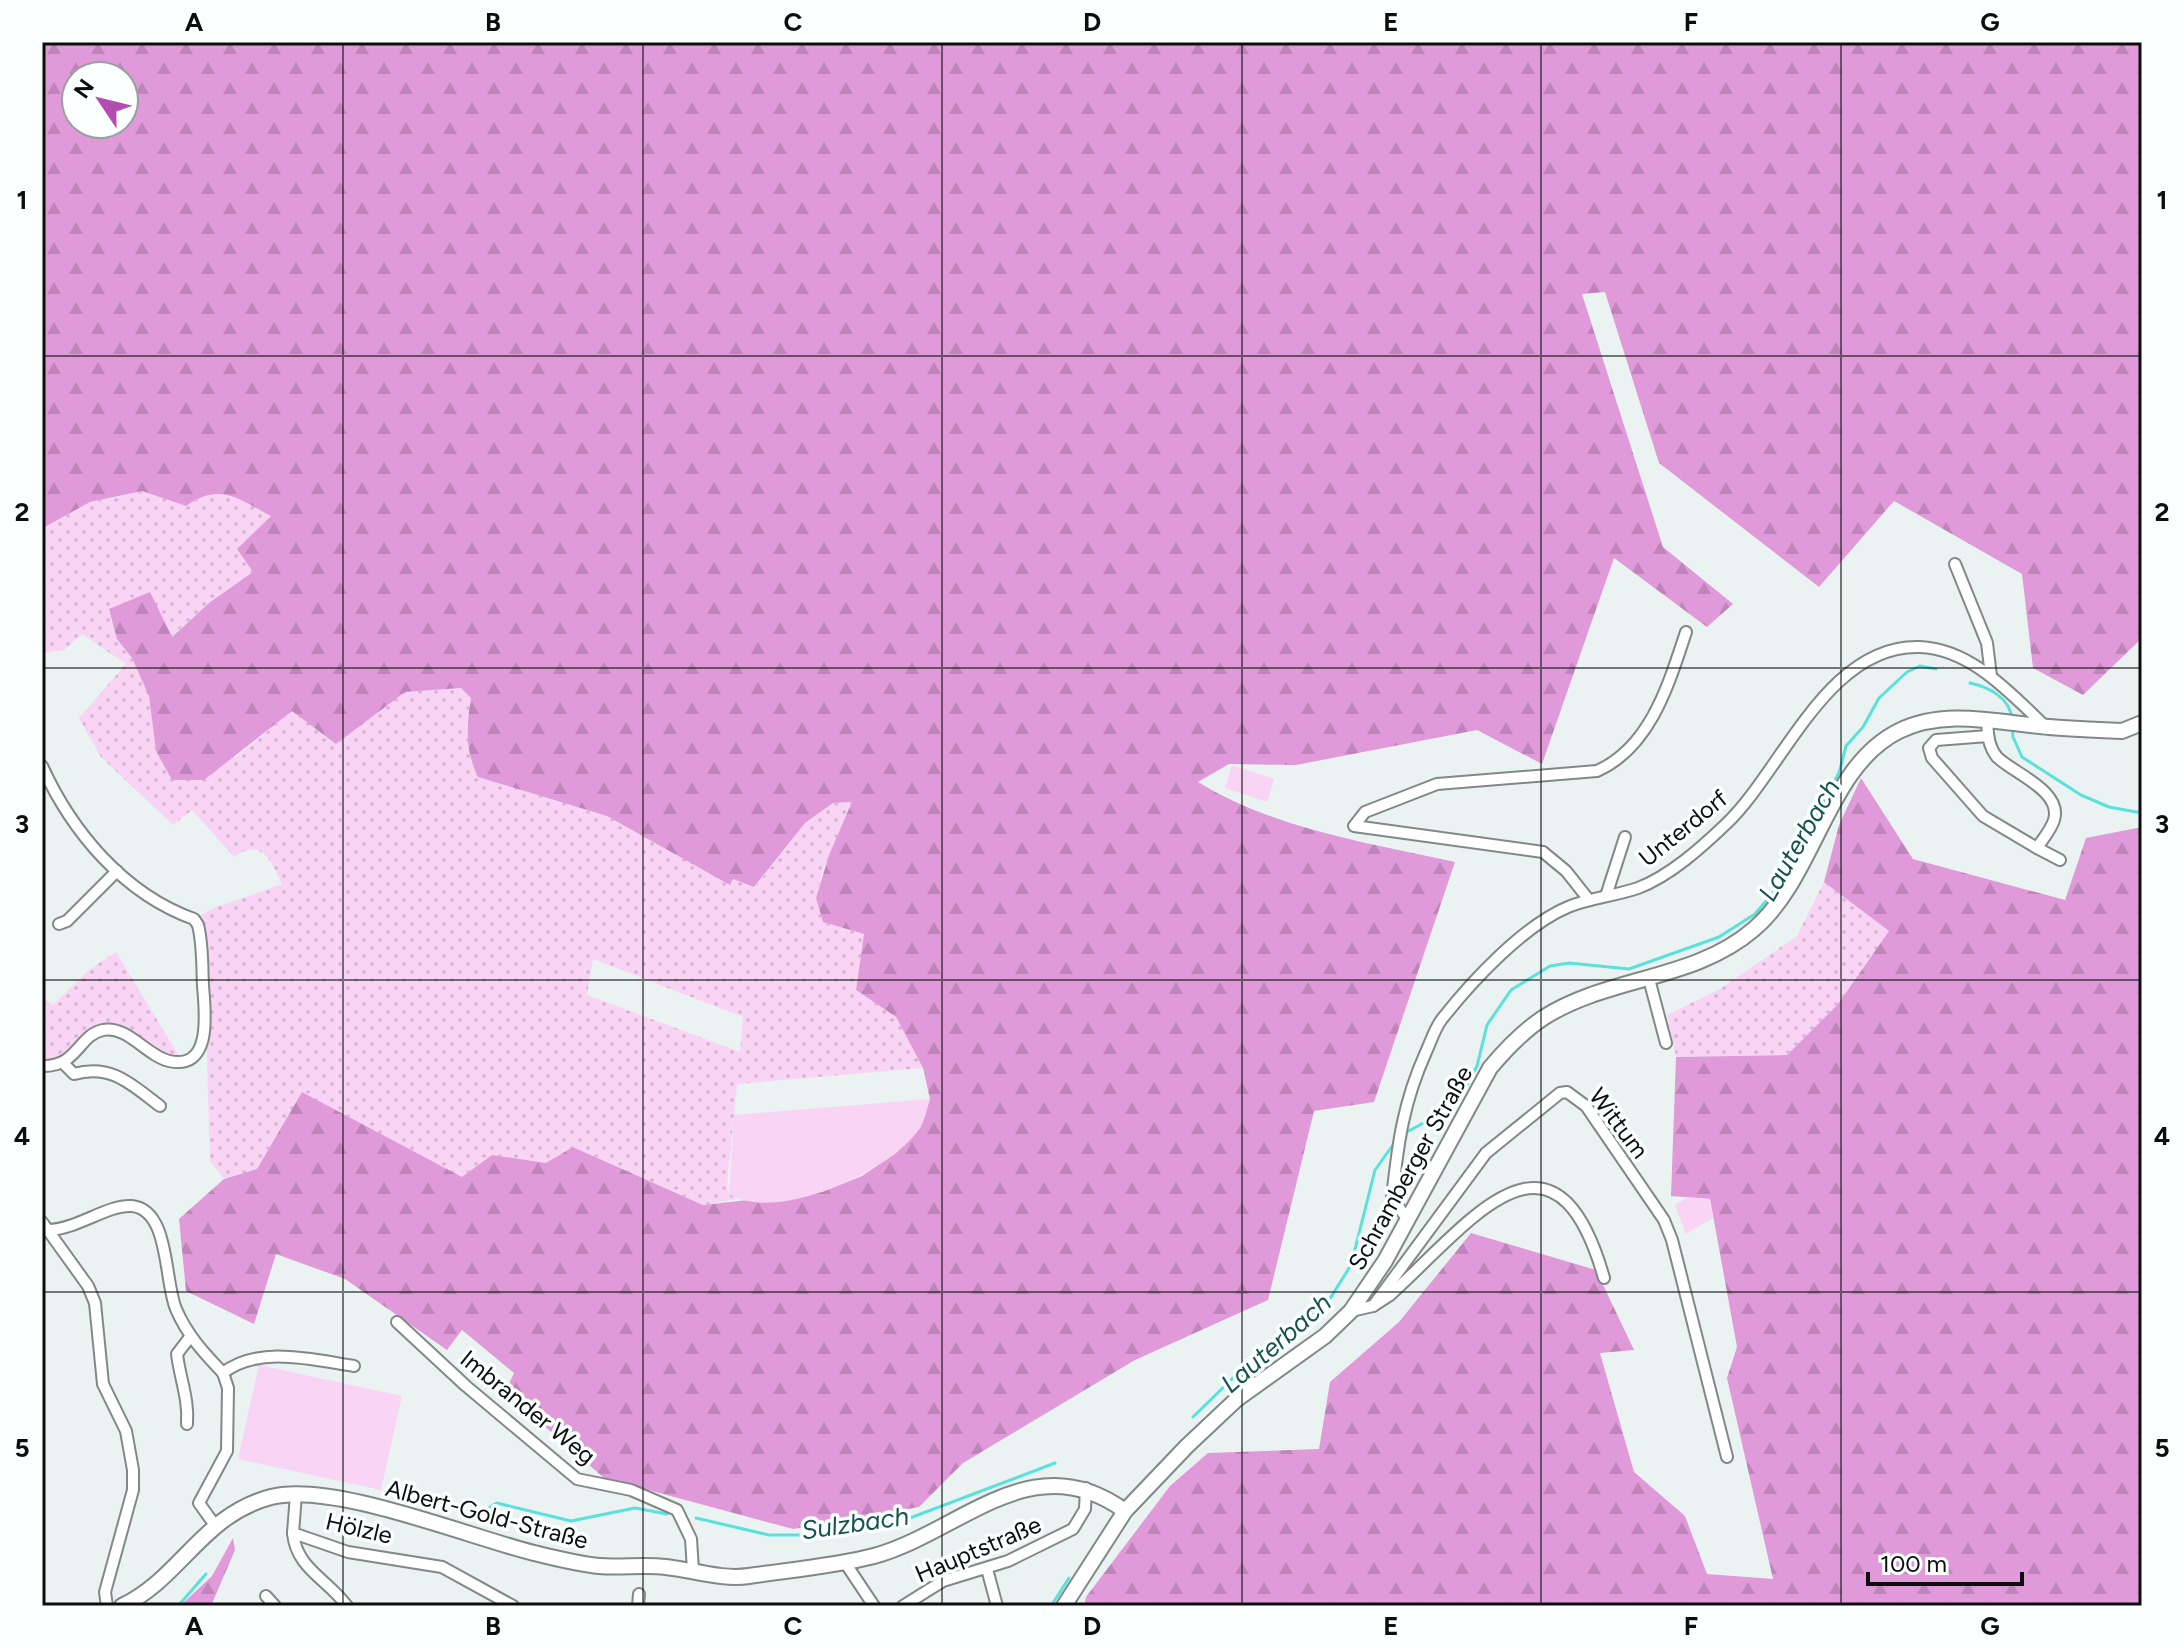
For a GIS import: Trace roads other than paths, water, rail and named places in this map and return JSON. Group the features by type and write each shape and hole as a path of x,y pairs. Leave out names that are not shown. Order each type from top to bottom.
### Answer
{"main road":[{"name":"Schramberger Straße","path":"1064,1606 1125,1511 1218,1415 1325,1336 1351,1311 1374,1279 1408,1220 1483,1080 1511,1044 1544,1018 1571,1004 1724,951 1776,908 1868,751 1899,731 1954,718 1992,726 2022,724 2122,731 2142,723"},
{"name":"Albert-Gold-Straße","path":"296,1494 336,1497 534,1552 599,1566 693,1570 746,1577 844,1561 894,1548 952,1518 1011,1494 1053,1487 1086,1488"},
{"path":"1086,1488 1125,1511"},
{"name":"Hölzle","path":"122,1606 154,1586 214,1524 242,1506 273,1496 296,1494"}],"street":[{"path":"1955,564 1987,643 1991,676"},
{"path":"1589,900 1566,871 1543,852 1354,826 1365,812 1437,784 1589,772 1610,765 1629,749 1650,721 1666,692 1686,632"},
{"name":"Unterdorf","path":"1408,1220 1392,1198 1399,1130 1404,1104 1439,1022 1521,938 1556,913 1656,879 1726,824 1823,697 1849,671 1881,654 1920,647 1960,658 1991,676 2047,727"},
{"path":"2037,848 2054,820 2054,807 2042,790 1997,756 1992,726 1936,740 1929,748 1932,758 1983,816 2037,848 2060,860"},
{"path":"42,766 72,822 117,871 148,898 194,919 198,925 205,1035 193,1055 171,1062 118,1031 105,1029 96,1032 63,1063 42,1066"},
{"path":"1606,896 1625,837"},
{"path":"59,924 67,921 117,871"},
{"path":"1649,979 1666,1043"},
{"path":"63,1063 74,1074 102,1069 121,1076 160,1106"},
{"name":"Wittum","path":"1373,1306 1486,1153 1560,1093 1567,1092 1586,1106 1664,1220 1672,1240 1727,1457"},
{"path":"1351,1311 1373,1306 1401,1286 1485,1206 1528,1187 1555,1192 1574,1210 1585,1226 1604,1278"},
{"path":"46,1226 66,1230 129,1206 144,1209 155,1220 174,1305 190,1337 223,1373 228,1388 227,1451 199,1503 214,1524"},
{"path":"46,1226 88,1286 95,1303 103,1384 126,1431 133,1470 133,1490 105,1592 107,1606"},
{"name":"Imbrander Weg","path":"397,1322 466,1386 577,1479 631,1490 677,1510 691,1539 693,1570"},
{"path":"187,1424 189,1401 180,1376 177,1354 190,1337"},
{"path":"223,1373 245,1361 273,1357 354,1366"},
{"name":"Hauptstraße","path":"903,1606 943,1581 987,1569 1073,1529 1085,1509 1086,1488"},
{"name":"Hölzle","path":"296,1494 293,1533 348,1552 442,1567 513,1606"},
{"path":"293,1533 295,1551 303,1564 336,1592 347,1606"},
{"path":"844,1561 874,1606"},
{"path":"987,1569 997,1606"},
{"path":"638,1606 639,1594"},
{"path":"266,1596 275,1606"}],"waterway":[{"name":"Lauterbach","path":"1403,1134 1448,1110 1461,1096 1477,1066 1487,1025 1511,990 1550,966 1569,963 1629,969 1719,937 1755,914 1778,887 1789,858 1839,773 1846,746 1863,727 1879,698 1907,672 1920,666 1936,669"},
{"name":"Lauterbach","path":"1970,683 1984,687 2003,699 2012,719"},
{"name":"Lauterbach","path":"2012,726 2013,737 2022,757 2081,795 2109,807 2142,813"},
{"name":"Lauterbach","path":"1193,1417 1281,1331 1326,1305 1351,1265 1375,1170 1395,1142"},
{"name":"Sulzbach","path":"696,1518 769,1535 803,1535 902,1521 1055,1463"},
{"name":"Sulzbach","path":"477,1515 497,1503 571,1521 635,1508 667,1514"},
{"name":"Sulzbach","path":"178,1606 206,1574"},
{"name":"Lauterbach","path":"1051,1606 1069,1578"}]}
